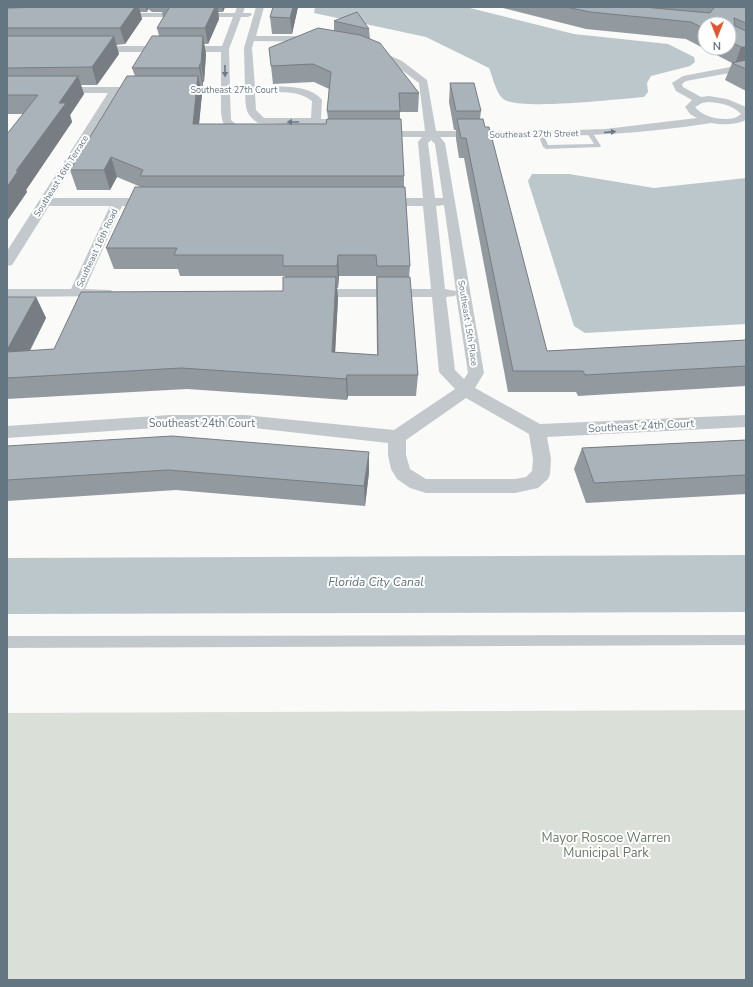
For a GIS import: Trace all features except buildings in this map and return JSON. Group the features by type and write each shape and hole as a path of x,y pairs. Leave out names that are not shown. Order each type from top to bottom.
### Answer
{"street":[{"path":"239,11 225,49 226,120 231,128 238,132 258,134"},
{"path":"105,16 259,11 248,48 251,110 255,116 262,121 361,122"},
{"path":"251,38 301,38 326,40"},
{"path":"361,47 393,59 404,65 424,82 430,125 423,142 447,372 466,390 537,431 542,459 541,474 531,483 515,486 426,486 412,482 402,473 396,458 397,437 466,390"},
{"path":"85,49 225,49"},
{"path":"699,100 679,89 677,83 683,79 746,67"},
{"name":"Southeast 27th Court","path":"7,90 283,90 310,94 317,100 316,122"},
{"name":"Southeast 16th Terrace","path":"7,262 115,90"},
{"path":"690,110 691,104 699,100 714,99 730,102 746,99"},
{"path":"730,102 744,116"},
{"path":"677,111 690,110 697,115 710,120"},
{"name":"Southeast 27th Street","path":"364,134 430,125 541,134 590,133 710,120 720,121 744,116"},
{"name":"Southeast 15th Place","path":"430,125 440,143 476,373 466,390"},
{"path":"44,202 166,202"},
{"name":"Southeast 16th Road","path":"76,293 118,202"},
{"path":"365,202 449,202"},
{"path":"7,293 123,293"},
{"path":"297,293 463,293"},
{"name":"Southeast 24th Court","path":"7,432 170,421 245,421 397,437"},
{"name":"Southeast 24th Court","path":"537,431 746,421"}],"lane":[{"path":"541,134 546,147 598,146 590,133"},
{"path":"7,642 746,640"}],"green space":[{"name":"Mayor Roscoe Warren Municipal Park","path":"746,710 746,980 7,980 7,713"}],"water":[{"path":"315,7 466,7 574,34 668,44 694,57 695,62 690,66 651,76 647,83 648,92 644,97 551,104 516,103 502,98 495,86 489,68 426,37 314,13"},
{"path":"532,174 569,174 654,188 746,178 746,324 585,333 574,326 528,181"},
{"name":"Florida City Canal","path":"746,555 746,612 7,614 7,558"}]}
